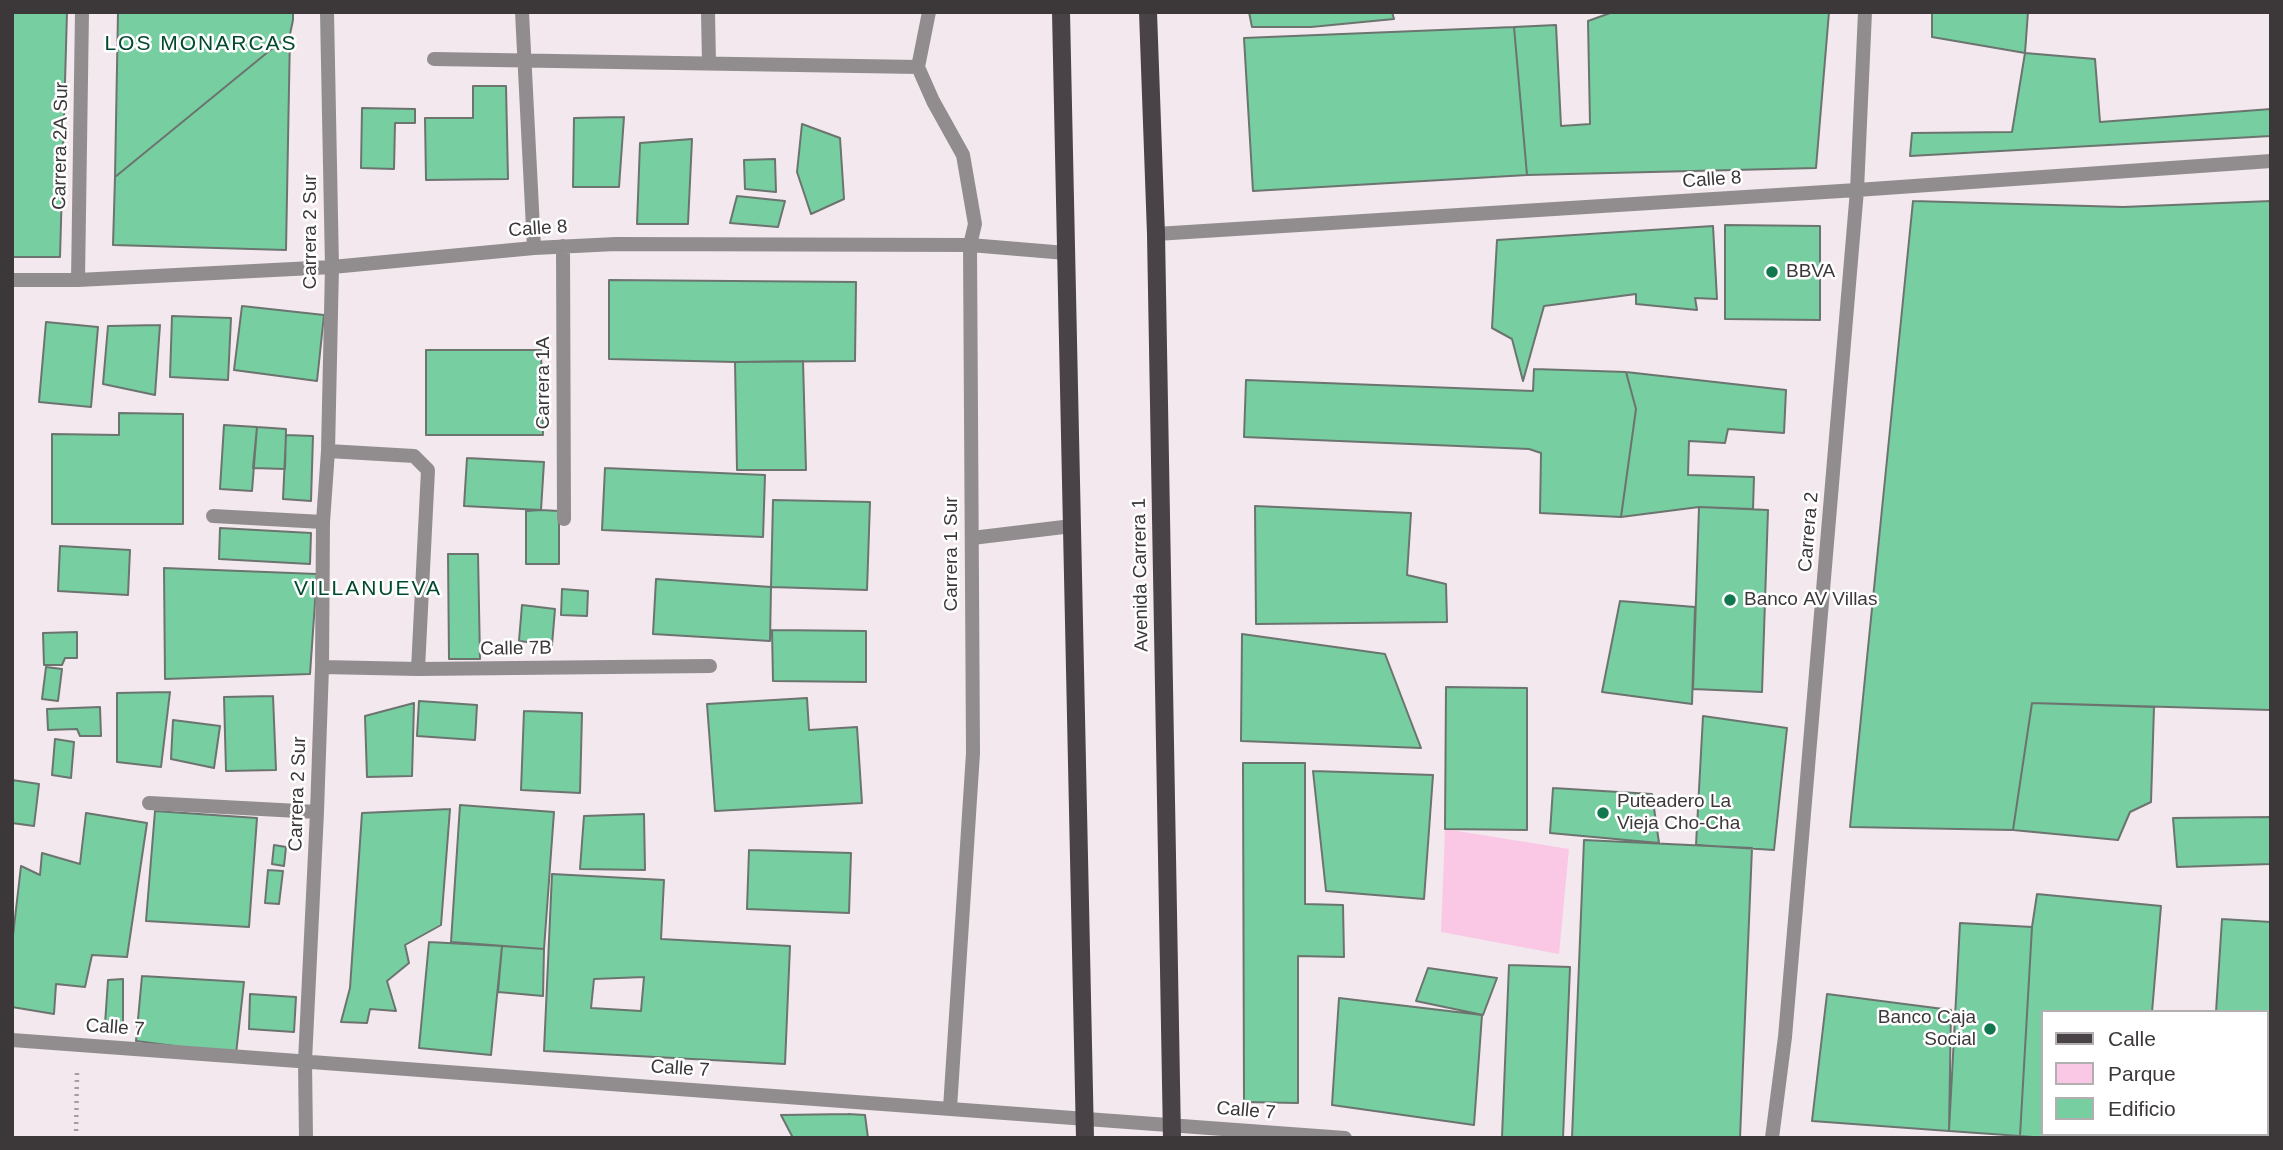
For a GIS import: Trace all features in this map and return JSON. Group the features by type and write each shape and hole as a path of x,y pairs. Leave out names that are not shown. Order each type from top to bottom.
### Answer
{"main road":[{"path":"1061,12 1085,1138"},
{"name":"Avenida Carrera 1","path":"1148,12 1156,234 1172,1131"}],"street":[{"name":"Carrera 2A Sur","path":"78,280 82,12"},
{"name":"Carrera 2 Sur","path":"306,1138 304,1061 317,812 332,267 327,12"},
{"path":"522,12 534,248"},
{"path":"708,12 709,63"},
{"path":"434,59 918,67 929,12"},
{"name":"Carrera 2","path":"1772,1138 1785,1037 1857,190 1865,12"},
{"name":"Carrera 1 Sur","path":"918,67 933,101 963,155 975,224 970,245 973,753 950,1108"},
{"name":"Calle 8","path":"1156,234 2271,161"},
{"name":"Calle 8","path":"12,280 78,280 332,267 534,248 616,244 970,245 1066,253"},
{"name":"Carrera 1A","path":"563,246 564,519"},
{"path":"328,452 415,456 428,470 418,669"},
{"path":"213,516 323,522"},
{"path":"971,538 1072,526"},
{"name":"Calle 7B","path":"322,667 418,669 710,666"},
{"path":"149,803 317,812"},
{"name":"Calle 7","path":"12,1040 1085,1117 1172,1131 1345,1138"}],"path":[{"path":"76,1138 77,1044"}],"green space":[{"path":"1445,829 1569,849 1559,954 1441,932"}],"building":[{"path":"12,12 67,12 60,257 12,257"},
{"path":"118,12 293,12 293,20 290,34 115,177"},
{"path":"1249,12 1392,12 1394,19 1311,27 1252,27"},
{"path":"1613,12 1829,12 1816,168 1527,175 1514,27 1556,25 1561,126 1590,124 1588,21"},
{"path":"1932,12 2028,12 2025,53 1932,37"},
{"path":"1514,27 1527,175 1253,191 1244,38"},
{"path":"290,34 286,250 113,245 115,177"},
{"path":"2025,53 2095,59 2100,122 2271,109 2271,136 1910,156 1912,133 2012,132"},
{"path":"473,86 506,86 508,179 426,180 425,118 473,118"},
{"path":"362,108 415,109 415,123 395,123 394,169 361,168"},
{"path":"624,117 619,187 573,187 574,118"},
{"path":"802,124 840,138 844,199 811,214 797,172"},
{"path":"692,139 688,224 637,224 640,143"},
{"path":"775,159 776,192 745,189 744,160"},
{"path":"737,196 785,201 778,227 730,223"},
{"path":"1913,201 2123,207 2271,201 2271,710 2032,703 2013,830 1850,827"},
{"name":"BBVA","path":"1725,225 1820,226 1820,320 1725,319"},
{"path":"1713,226 1717,299 1695,298 1697,310 1636,304 1636,294 1544,306 1523,381 1512,339 1492,328 1497,240"},
{"path":"609,280 856,282 855,361 609,359"},
{"path":"242,306 324,315 317,381 234,370"},
{"path":"172,316 231,318 228,380 170,377"},
{"path":"46,322 98,327 91,407 39,402"},
{"path":"160,325 155,395 103,384 108,326"},
{"path":"426,350 541,350 543,435 426,435"},
{"path":"803,361 806,470 737,470 735,362"},
{"path":"1534,369 1626,372 1636,409 1621,517 1540,513 1541,453 1529,449 1244,437 1246,380 1533,391"},
{"path":"1626,372 1786,390 1784,433 1728,429 1725,443 1689,441 1688,475 1754,477 1753,509 1699,507 1621,517 1636,409"},
{"path":"119,413 183,414 183,524 52,524 52,434 119,435"},
{"path":"224,425 257,427 252,491 220,489"},
{"path":"257,427 286,429 285,469 253,468"},
{"path":"286,435 313,436 311,501 283,499"},
{"path":"467,458 544,462 541,510 464,506"},
{"path":"605,468 765,475 763,537 602,530"},
{"path":"773,500 870,502 867,590 771,587"},
{"path":"1255,506 1411,513 1407,575 1446,584 1447,622 1256,624"},
{"name":"Banco AV Villas","path":"1699,507 1768,510 1762,692 1693,689"},
{"path":"526,511 559,511 559,564 526,564"},
{"path":"220,528 311,533 310,564 219,559"},
{"path":"60,546 130,550 128,595 58,591"},
{"path":"448,554 478,554 480,659 449,659"},
{"path":"164,568 317,574 310,674 165,679"},
{"path":"656,579 771,587 770,641 653,634"},
{"path":"562,589 588,591 587,616 561,615"},
{"path":"1620,601 1695,607 1692,704 1602,692"},
{"path":"522,605 555,609 552,645 519,641"},
{"path":"772,630 866,631 866,682 773,681"},
{"path":"77,632 77,658 65,658 62,665 44,665 43,633"},
{"path":"1242,634 1385,654 1421,748 1241,741"},
{"path":"46,667 62,669 58,701 42,699"},
{"path":"1446,687 1527,688 1527,830 1445,829"},
{"path":"170,692 161,767 117,762 117,693"},
{"path":"273,696 276,770 226,771 224,697"},
{"path":"807,698 809,730 857,727 862,803 715,811 707,704"},
{"path":"419,701 477,705 475,740 417,736"},
{"path":"414,703 412,776 367,777 365,716"},
{"path":"2032,703 2154,707 2151,802 2130,812 2118,840 2013,830"},
{"path":"100,707 101,736 80,736 77,729 48,730 47,709"},
{"path":"524,711 582,713 580,793 521,790"},
{"path":"1703,716 1787,728 1774,850 1696,845"},
{"path":"173,720 220,726 214,768 171,759"},
{"path":"55,739 74,742 71,778 52,775"},
{"path":"1243,763 1305,763 1305,904 1343,905 1344,957 1298,956 1298,1103 1244,1102"},
{"path":"1313,771 1433,775 1424,899 1326,891"},
{"path":"12,780 39,784 34,826 12,823"},
{"name":"Puteadero La Vieja Cho-Cha","path":"1553,788 1652,794 1659,843 1550,833"},
{"path":"460,805 554,812 544,949 451,942"},
{"path":"450,809 441,925 405,945 409,963 387,981 396,1011 370,1009 367,1023 341,1022 350,988 362,813"},
{"path":"155,811 257,818 249,927 146,921"},
{"path":"86,813 147,823 127,957 92,955 85,987 56,984 54,1014 12,1007 12,944 21,866 40,875 42,853 80,864"},
{"path":"644,814 645,870 580,869 584,816"},
{"path":"2271,817 2271,864 2177,867 2173,818"},
{"path":"1584,840 1752,848 1740,1138 1572,1138"},
{"path":"274,845 286,847 284,866 272,864"},
{"path":"749,850 851,853 849,913 747,909"},
{"path":"268,870 283,871 279,904 265,903"},
{"path":"552,874 664,880 661,939 790,946 785,1064 544,1051"},
{"path":"2037,894 2161,906 2152,1010 2042,1010 2042,1136 2210,1138 2020,1136 2032,927"},
{"path":"2222,919 2271,922 2271,1138 2237,1138 2269,1136 2269,1010 2216,1010"},
{"name":"Banco Caja Social","path":"1960,923 2032,927 2020,1136 1949,1131"},
{"path":"429,942 502,946 491,1055 419,1048"},
{"path":"502,946 544,949 543,996 498,992"},
{"path":"1509,965 1570,967 1563,1138 1502,1137"},
{"path":"1428,968 1497,978 1483,1015 1416,1001"},
{"path":"142,976 244,982 236,1054 136,1041"},
{"path":"644,977 641,1011 591,1008 594,979"},
{"path":"123,979 123,1023 105,1024 108,980"},
{"path":"250,994 296,997 294,1032 249,1029"},
{"path":"1827,994 1951,1010 1949,1131 1812,1121"},
{"path":"1339,998 1482,1015 1474,1125 1332,1105"},
{"path":"781,1115 865,1115 868,1138 793,1138"}],"place":[{"name":"BBVA","path":"1772,272"},
{"name":"Banco AV Villas","path":"1730,600"},
{"name":"Puteadero La Vieja Cho-Cha","path":"1603,813"},
{"name":"Banco Caja Social","path":"1990,1029"}],"district":[{"name":"LOS MONARCAS","path":"201,44"},
{"name":"VILLANUEVA","path":"368,589"}]}
